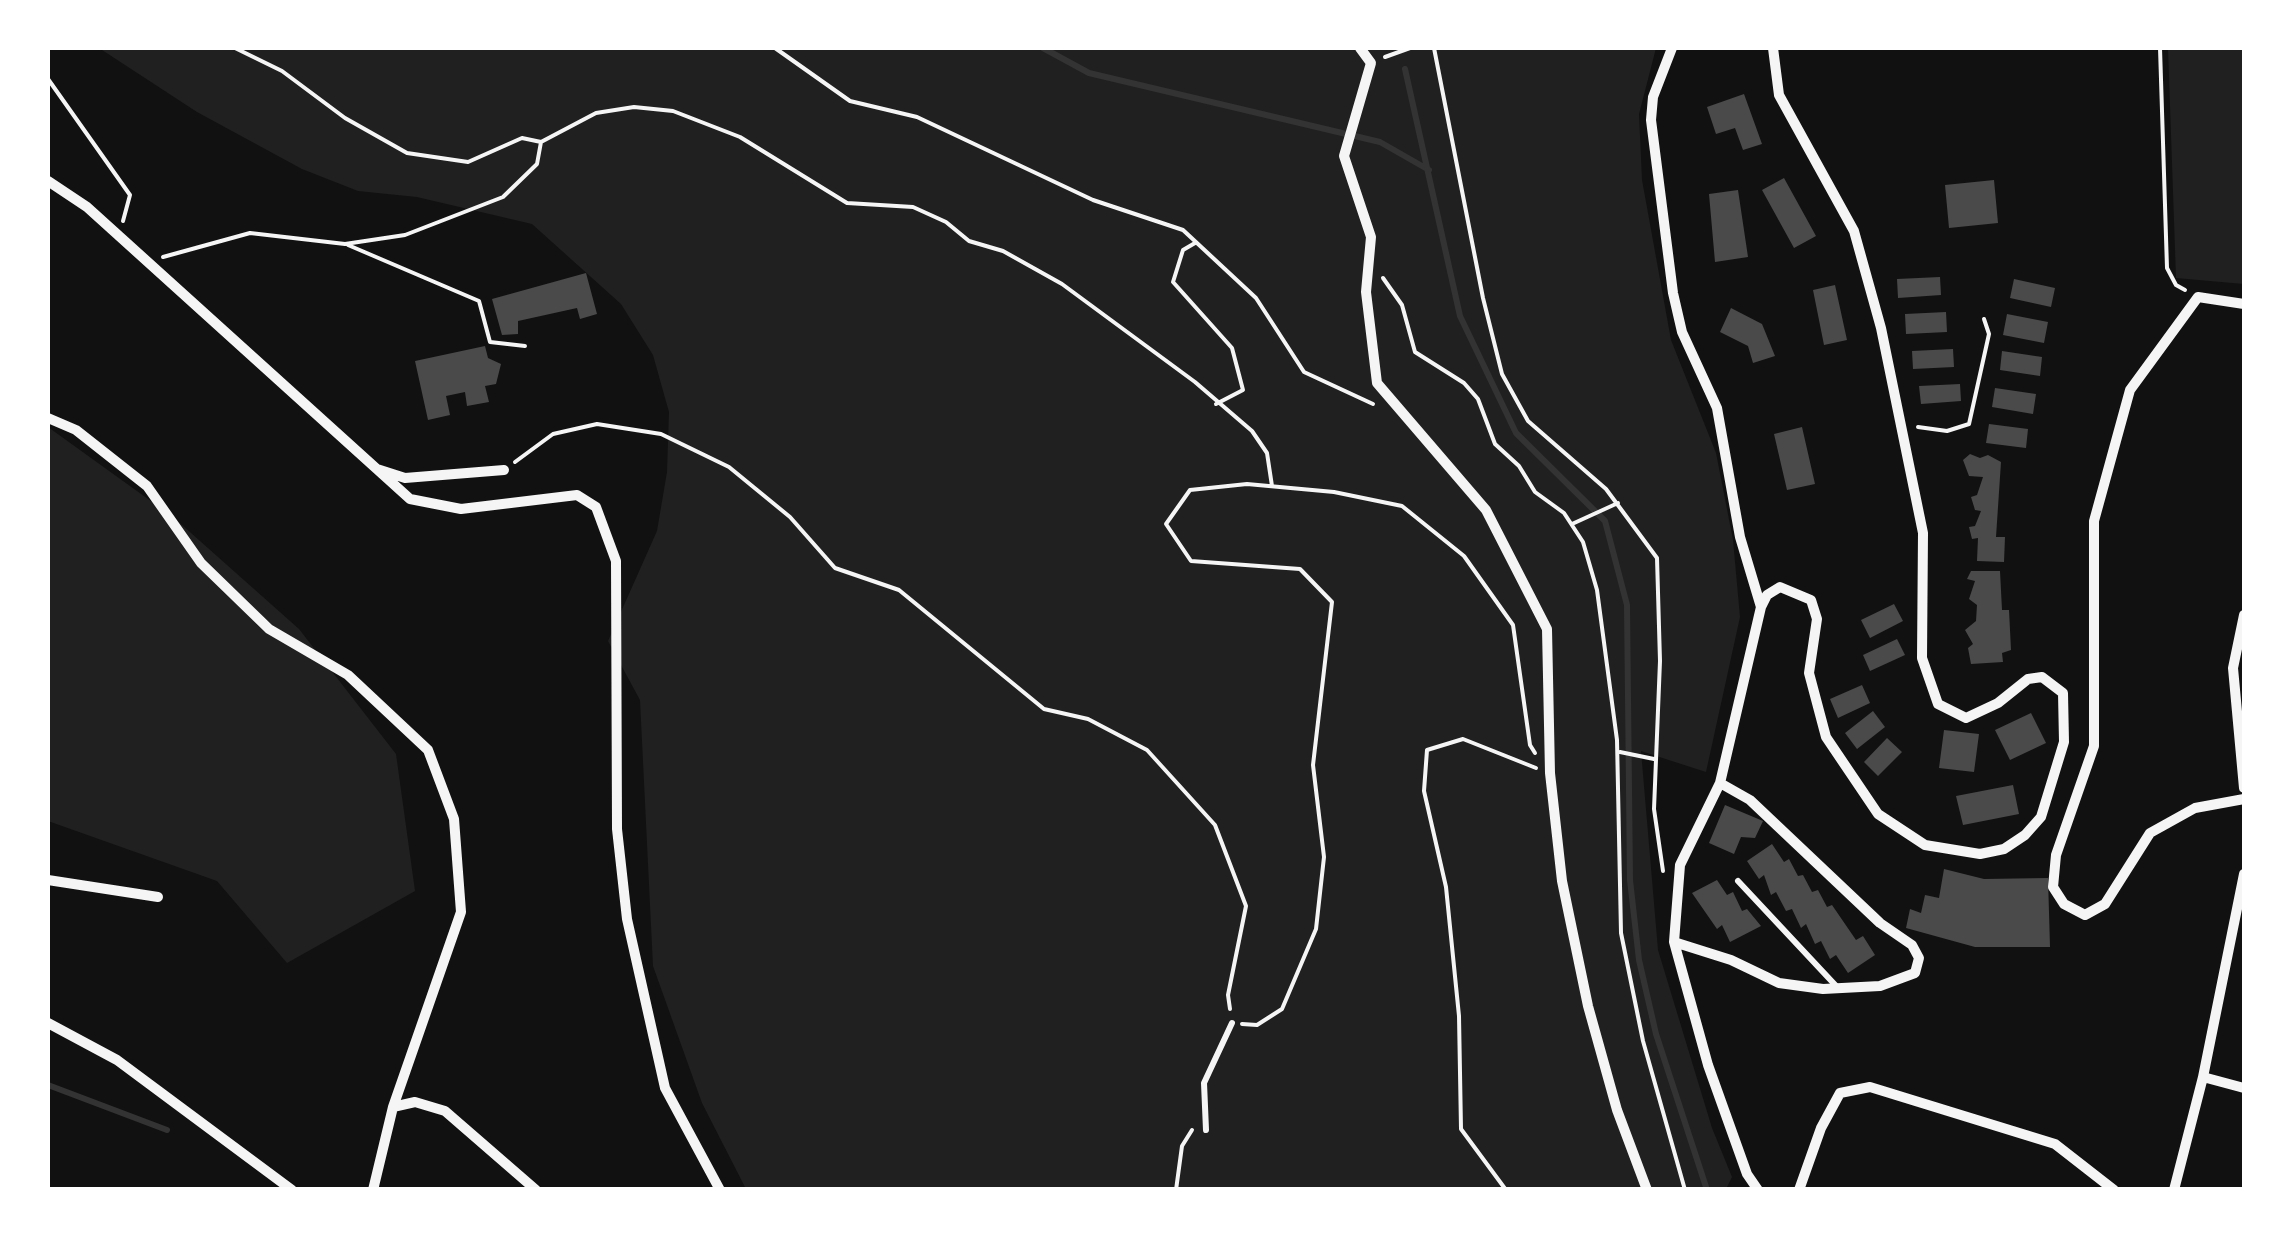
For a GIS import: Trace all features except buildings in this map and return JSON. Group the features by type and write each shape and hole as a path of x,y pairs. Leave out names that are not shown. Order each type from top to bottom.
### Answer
{"street":[{"path":"1360,48 1371,63 1344,156 1371,237 1366,292 1369,348 1377,383 1400,416 1486,510 1548,629 1550,773 1562,881 1588,1006 1617,1110 1647,1190"},
{"path":"1672,48 1656,83 1651,120 1673,293 1682,332 1718,408 1740,537 1760,607"},
{"path":"1758,1190 1747,1174 1708,1065 1674,942 1680,865 1720,783 1760,607 1767,595 1780,586 1811,600 1817,619 1809,673 1826,737 1878,814 1925,844 1980,854 2004,849 2026,835 2041,817 2064,742 2062,693 2042,678 2028,679 1998,703 1966,718 1938,704 1929,683 1922,658 1923,532 1881,328 1854,230 1780,94 1773,48"},
{"path":"48,181 87,207 410,500 461,509 577,496 596,508 616,561 618,829 627,920 666,1088 720,1190"},
{"path":"2244,304 2198,297 2130,390 2094,521 2094,746 2056,855 2053,887 2064,904 2085,914 2105,904 2150,833 2195,808 2244,798"},
{"path":"48,418 76,430 147,486 201,564 269,630 348,675 428,750 454,819 461,912 393,1107 372,1190"},
{"path":"372,468 405,478 504,470"},
{"path":"2244,615 2233,668 2244,788"},
{"path":"1674,942 1731,960 1780,983 1838,988 1902,980 1916,973 1919,958 1912,945 1880,924 1750,800 1720,783"},
{"path":"2174,1190 2203,1077 2244,874"},
{"path":"48,880 158,897"},
{"path":"48,1024 117,1060 292,1190"},
{"path":"2203,1077 2244,1088"},
{"path":"1799,1190 1821,1128 1840,1093 1870,1087 2054,1144 2114,1190"},
{"path":"393,1107 415,1102 445,1112 536,1190"}],"lane":[{"path":"1738,881 1838,988"},
{"path":"1206,1130 1204,1083 1232,1023"}],"path":[{"path":"235,48 282,71 344,118 407,153 468,162 522,138 541,142 596,113 634,107 674,111 740,137 847,203 913,207 946,222 969,242 1035,266 1102,310 1195,382 1252,432 1267,453 1272,486"},
{"path":"776,48 850,101 917,117 1093,200 1183,230 1256,298 1304,372 1400,416"},
{"path":"1371,63 1410,48"},
{"path":"1434,48 1483,298 1502,374 1528,420 1618,504 1657,558 1660,661 1654,810 1665,885"},
{"path":"2160,48 2167,268 2176,285 2198,297"},
{"path":"48,79 130,195 117,234"},
{"path":"345,244 405,234 504,198 531,174 541,142"},
{"path":"148,262 250,233 345,244 480,300 490,342 525,346"},
{"path":"1196,242 1183,250 1173,282 1232,348 1243,390 1216,404"},
{"path":"1371,269 1393,287 1414,352 1464,383 1478,399 1495,444 1518,466 1535,492 1571,524 1583,542 1597,590 1618,752 1622,933 1643,1040 1686,1190"},
{"path":"1916,414 1918,428 1947,431 1970,424 1989,334 1984,319"},
{"path":"504,470 553,434 597,424 662,434 729,467 790,517 835,568 900,590 1044,709 1088,719 1148,750 1215,825 1246,906 1228,996 1232,1023 1257,1025 1282,1009 1316,930 1324,858 1313,765 1332,602 1300,570 1191,561 1166,524 1190,490 1248,484 1334,492 1402,506 1464,556 1512,626 1530,746 1550,773"},
{"path":"1571,524 1618,504"},
{"path":"1506,1190 1460,1129 1459,1016 1446,887 1424,791 1427,750 1463,739 1550,773"},
{"path":"1618,752 1654,759"},
{"path":"1176,1190 1182,1146 1194,1128"}],"shaded area":[{"path":"99,48 1656,48 1639,114 1642,180 1671,340 1716,453 1733,540 1740,617 1706,772 1641,751 1658,950 1712,1128 1732,1177 1726,1189 746,1189 702,1103 653,966 640,700 608,641 657,531 667,472 669,412 653,355 621,304 532,224 417,197 358,191 302,169 197,112"},
{"path":"2168,48 2244,48 2244,284 2176,278"},
{"path":"48,427 173,517 299,629 396,754 415,891 287,963 217,881 48,821"}],"waterway":[{"path":"1043,48 1089,73 1380,142 1429,170"},
{"path":"1405,69 1460,316 1516,433 1605,521 1627,605 1630,880 1639,960 1656,1034 1707,1190"},
{"path":"48,1085 167,1130"}]}
